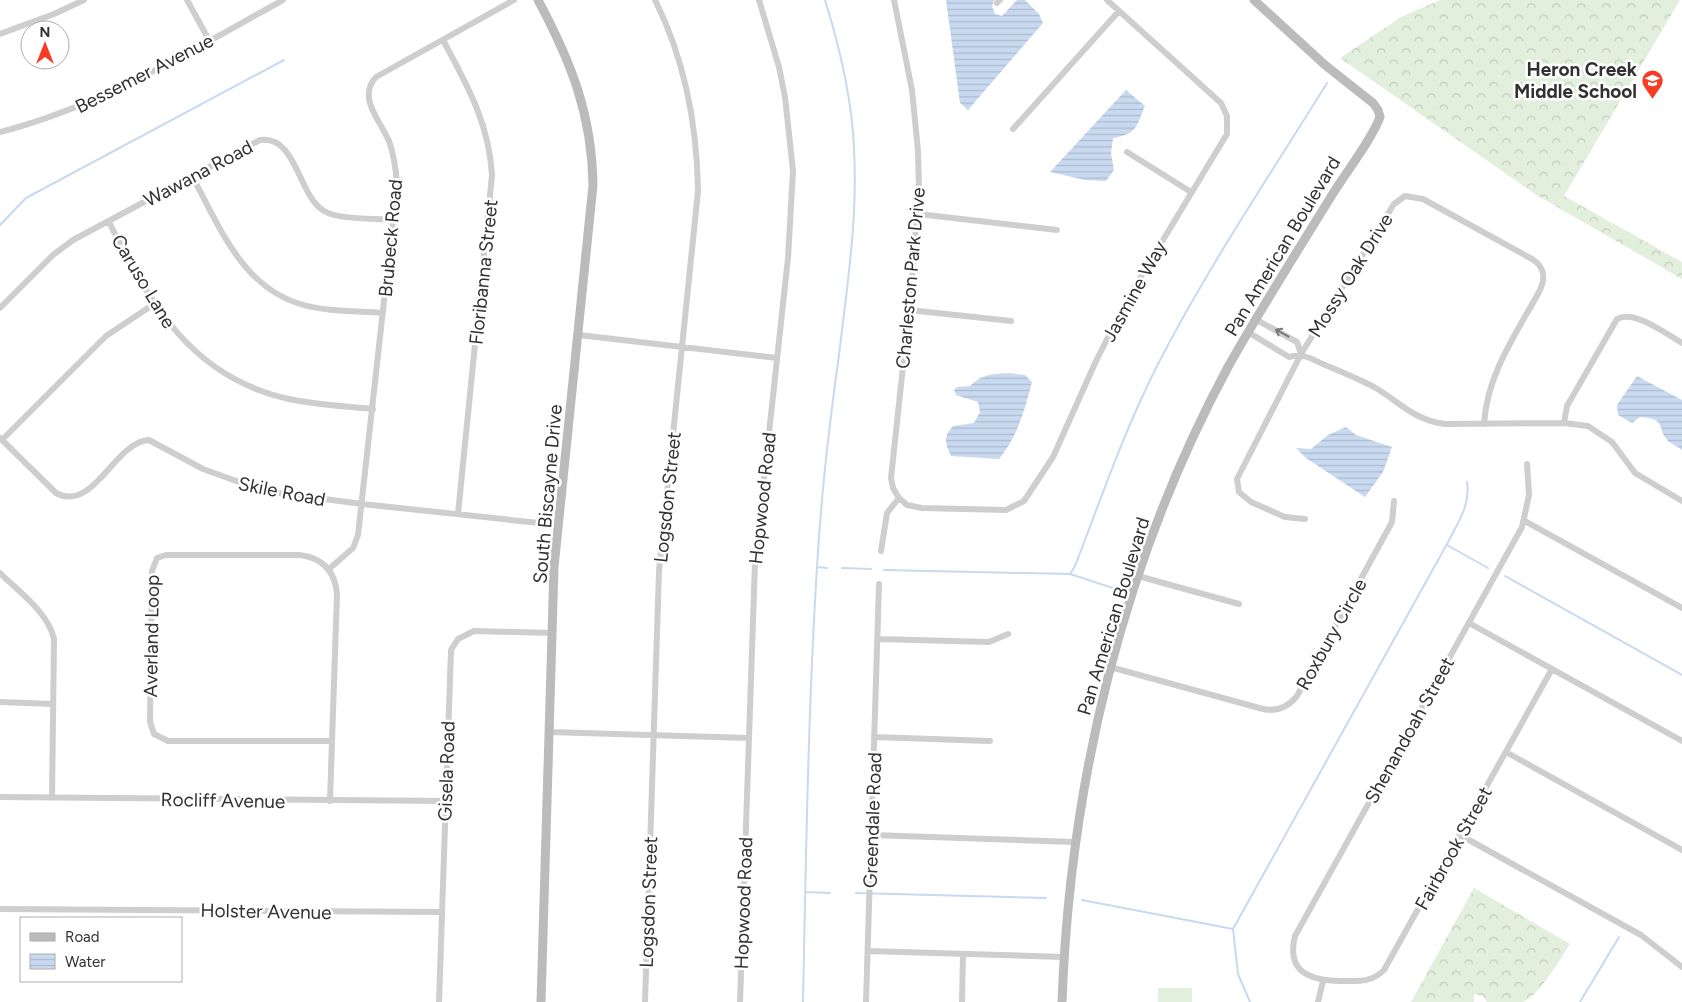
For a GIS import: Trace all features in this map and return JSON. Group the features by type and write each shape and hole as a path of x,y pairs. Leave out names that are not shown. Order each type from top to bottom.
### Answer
{"street":[{"path":"0,34 54,14 84,0"},
{"path":"187,0 209,40"},
{"name":"Bessemer Avenue","path":"0,132 52,117 102,97 283,0"},
{"name":"Brubeck Road","path":"329,569 353,548 358,534 397,184 395,160 388,138 368,100 369,87 376,77 514,0"},
{"name":"South Biscayne Drive","path":"538,0 573,72 585,109 592,146 592,208 558,525 552,633 541,1002"},
{"name":"Logsdon Street","path":"645,1002 659,571 696,218 697,166 694,131 683,72 670,32 655,0"},
{"name":"Hopwood Road","path":"740,1002 755,562 792,212 792,148 779,67 759,0"},
{"name":"Charleston Park Drive","path":"894,0 914,110 918,170 918,214 890,478 899,498"},
{"name":"Jasmine Way","path":"899,498 907,505 922,508 1006,510 1024,502 1053,457 1096,361 1128,298 1226,134 1226,113 1218,100 1107,0"},
{"name":"Pan American Boulevard","path":"1062,1002 1074,842 1095,730 1110,667 1138,576 1184,458 1216,391 1255,318 1378,121 1379,114 1373,103 1325,65 1254,0"},
{"path":"1013,129 1119,11"},
{"name":"Floribanna Street","path":"443,40 481,116 489,145 492,175 458,514"},
{"name":"Wawana Road","path":"0,308 63,247 255,142 270,140 285,149 314,202 323,210 336,215 394,220"},
{"path":"1127,152 1191,192"},
{"path":"192,176 242,264 269,289 289,300 309,306 383,313"},
{"name":"Mossy Oak Drive","path":"1301,354 1394,204 1405,196 1423,198 1532,259 1539,264 1544,272 1542,287 1492,378 1486,399 1484,424"},
{"path":"918,214 1057,230"},
{"name":"Caruso Lane","path":"109,222 154,304 188,346 210,364 234,379 290,400 373,409"},
{"path":"1,439 106,336 154,304"},
{"path":"909,310 1011,321"},
{"path":"1564,423 1564,414 1569,403 1617,319 1624,316 1635,317 1682,343"},
{"path":"1255,318 1297,342 1301,354 1264,423 1236,484 1242,496 1251,502 1290,519 1305,519"},
{"path":"1248,332 1289,356 1301,354 1375,388 1417,416 1438,423 1564,423 1588,426 1612,442 1635,472 1682,501"},
{"path":"579,335 777,358"},
{"name":"Skile Road","path":"1,439 56,494 68,498 84,493 134,444 149,440 203,469 248,487 281,494 558,525"},
{"name":"Shenandoah Street","path":"1323,980 1307,975 1296,964 1293,950 1295,936 1525,521 1529,495 1526,464"},
{"path":"881,551 887,513 899,498"},
{"name":"Roxbury Circle","path":"1110,667 1264,709 1275,710 1288,705 1297,696 1392,522 1394,502"},
{"path":"1525,521 1682,608"},
{"name":"Averland Loop","path":"329,569 315,558 300,555 166,555 157,558 152,570 150,722 154,734 162,740 168,741 332,741"},
{"path":"329,569 334,579 337,594 330,801"},
{"path":"0,573 41,614 52,630 54,639 52,798"},
{"path":"1138,576 1239,604"},
{"path":"879,584 878,639 989,642 1008,634"},
{"path":"1468,623 1682,741"},
{"name":"Gisela Road","path":"439,1002 450,658 453,645 463,635 474,631 552,633"},
{"name":"Greendale Road","path":"866,1002 878,639"},
{"name":"Fairbrook Street","path":"1323,980 1365,981 1376,977 1384,970 1552,669"},
{"path":"0,702 53,704"},
{"path":"549,732 749,738"},
{"path":"874,737 990,740"},
{"path":"1506,752 1682,850"},
{"name":"Rocliff Avenue","path":"0,798 445,801"},
{"path":"872,835 1074,842"},
{"path":"1460,835 1641,935 1682,967"},
{"name":"Holster Avenue","path":"0,909 442,912"},
{"path":"868,951 1064,957"},
{"path":"962,1002 963,954"},
{"path":"1318,1002 1323,980"}],"green space":[{"path":"1440,0 1680,0 1564,196 1682,262 1682,279 1538,196 1340,58 1401,17"},
{"path":"1474,888 1570,944 1542,985 1529,999 1523,1002 1487,1002 1483,996 1474,994 1474,1002 1411,1002"},
{"path":"1158,988 1192,988 1192,1002 1158,1002"}],"water":[{"path":"946,0 994,0 992,6 995,14 1002,16 1017,0 1025,0 1039,14 1043,23 968,110 960,103"},
{"path":"1126,90 1145,106 1140,119 1131,132 1113,138 1111,153 1114,170 1106,181 1085,180 1050,172"},
{"path":"1009,373 1025,375 1032,382 1020,423 1005,451 999,459 951,456 946,440 950,430 953,426 974,423 980,412 978,402 956,395 954,390 957,387 970,386 988,375"},
{"path":"1637,376 1682,400 1682,450 1668,441 1658,422 1640,417 1632,423 1618,415 1617,405"},
{"path":"1346,427 1356,435 1392,447 1383,472 1365,497 1306,458 1296,448 1311,449 1328,435"}],"waterway":[{"path":"803,1002 809,730 819,540 823,487 848,278 855,175 853,130 848,92 836,36 825,0"},
{"path":"0,225 26,198 284,60"},
{"path":"884,570 1070,574 1075,566 1123,440 1157,366 1217,258 1327,83"},
{"path":"1250,1002 1238,974 1233,929 1455,529 1467,499 1467,482"},
{"path":"1447,545 1488,568"},
{"path":"817,567 827,568"},
{"path":"842,568 871,569"},
{"path":"1070,574 1119,590"},
{"path":"1505,576 1682,675"},
{"path":"805,892 830,893"},
{"path":"856,893 1046,898"},
{"path":"1082,900 1233,929"},
{"path":"1580,1002 1619,937"}],"place":[{"name":"Heron Creek Middle School","path":"1653,99"}]}
